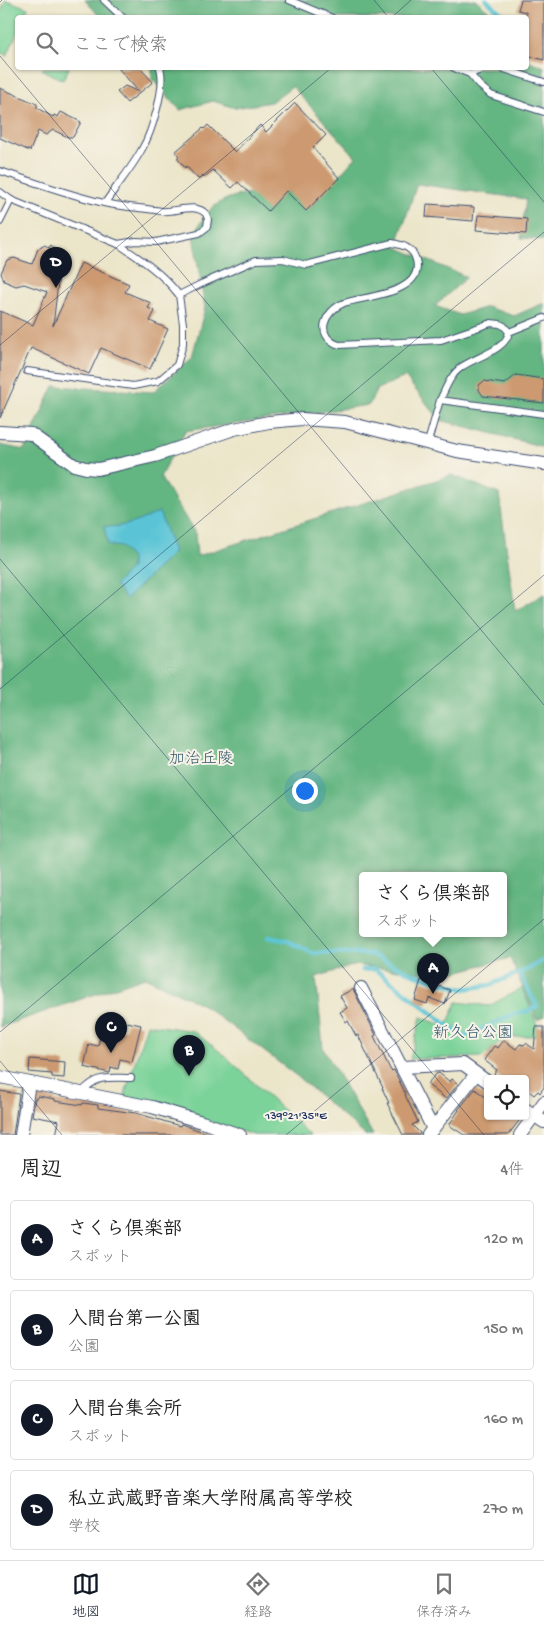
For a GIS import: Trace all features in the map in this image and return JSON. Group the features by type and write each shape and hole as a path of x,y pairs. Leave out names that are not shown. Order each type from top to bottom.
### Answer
{"street":[{"path":"0,432 32,434 74,465 98,469 155,456 234,429 269,422 302,419 345,422 457,451 544,464"},
{"path":"361,988 403,1068 431,1132 476,1074"},
{"path":"403,1068 463,1064 484,1079"},
{"path":"0,1077 152,1108 240,1135"},
{"path":"21,1135 29,1083"},
{"path":"520,1135 544,1102"}],"lane":[{"path":"104,0 120,15"},
{"path":"289,0 325,15"},
{"path":"105,203 143,148 160,102 161,70"},
{"path":"459,70 470,74 478,85 491,95 544,112"},
{"path":"470,74 481,70"},
{"path":"507,70 544,82"},
{"path":"0,171 60,191 105,203 167,212 187,208 202,210 208,219 206,227 199,233 156,242 136,241 118,244"},
{"path":"0,192 11,200 118,244 154,267 169,281 179,295 183,324 183,344 177,365 158,381 133,386 27,371"},
{"path":"0,222 11,200"},
{"path":"179,295 256,260 283,259 306,265 392,243 403,245 413,252 417,269 413,278 406,284 384,294 342,304 325,320 323,327 325,335 332,342 339,345 442,340 491,323 500,324 509,332"},
{"path":"509,332 544,318"},
{"path":"428,442 440,400 454,373 462,366 506,342 509,332"},
{"path":"440,400 544,414"},
{"path":"81,1093 97,1080 131,1078"}],"green space":[{"path":"6,0 28,8 25,15 15,15 15,38 7,56 0,52 0,14"},
{"path":"85,0 476,0 488,10 487,15 98,15"},
{"name":"加治丘陵","path":"529,61 544,67 544,240 521,238 526,199 417,184 396,247 467,277 435,306 460,315 487,307 514,316 544,303 544,447 440,420 405,377 377,389 369,405 185,431 160,477 195,533 197,556 452,475 499,494 515,611 544,594 544,1016 537,1020 510,958 444,975 355,965 316,977 323,1048 373,1135 365,1135 298,1077 203,1005 145,977 0,1027 0,445 24,450 54,386 153,392 192,357 205,308 193,235 208,212 224,200 244,194 284,190 310,208 356,157 292,86 271,102 235,108 213,101 180,110 152,79 152,70 529,70"},
{"path":"42,70 68,70 63,80"},
{"name":"新久台公園","path":"522,988 541,1035 504,1038 483,1057 410,1059 421,1017 446,1027 457,1002 489,1006"},
{"path":"147,1024 193,1031 223,1054 310,1135 254,1135 124,1097"}],"water":[{"path":"159,512 174,552 126,599 115,585 131,568 131,558 121,547 108,545 104,526 125,525"}],"building":[{"path":"521,0 544,0 544,60 529,56 529,15 518,10"},
{"path":"120,70 142,70 153,82 127,103 117,92 125,86 139,92"},
{"path":"0,88 37,104 37,108 53,117 54,115 58,117 61,112 81,122 73,137 68,137 53,130 46,135 38,131 30,151 0,138"},
{"path":"295,103 326,135 313,148 339,178 306,211 286,191 268,211 238,182 232,188 213,170 198,179 177,158 179,156 175,152 208,125 235,152 260,125 266,132"},
{"path":"427,204 474,207 473,221 426,217"},
{"path":"478,215 527,219 526,234 476,230"},
{"path":"45,245 49,248 51,245 58,251 61,257 53,326 81,263 129,284 125,292 151,303 148,308 155,311 150,321 168,329 150,369 101,348 89,374 31,348 0,418 0,311 33,325 47,292 24,284 16,286 4,281 1,273 7,260 14,258 32,264 38,249"},
{"path":"516,375 544,379 544,403 483,396 479,390 479,385 484,381 505,384"},
{"path":"421,980 450,990 445,1004 429,998 427,1004 415,1000"},
{"path":"353,989 376,1035 374,1036 391,1071 394,1070 406,1095 418,1122 412,1125 420,1135 403,1135 358,1035 356,1036 348,1021 346,1022 340,1012 347,1008 340,996"},
{"path":"127,1022 141,1025 132,1062 120,1059 118,1069 111,1067 110,1073 84,1067 89,1044 98,1046 101,1033 113,1036 115,1028 125,1030"},
{"path":"536,1027 544,1027 544,1087 540,1093 538,1091 534,1095 529,1091 529,1075 495,1075 494,1074 497,1070 484,1060 494,1046 498,1048 504,1040 516,1049 520,1044 524,1045 526,1043 534,1049"},
{"path":"30,1059 65,1062 64,1078 52,1077 52,1074 29,1072"},
{"path":"439,1073 450,1082 452,1079 458,1084 446,1099 427,1084"},
{"path":"475,1089 484,1096 484,1120 520,1120 508,1135 464,1135 449,1125"},
{"path":"0,1091 19,1094 13,1135 0,1135"},
{"path":"38,1096 55,1099 55,1101 98,1105 98,1108 136,1113 180,1126 181,1124 212,1135 56,1135 59,1121 32,1116 35,1098 38,1098"}],"waterway":[{"path":"486,0 504,15"},
{"path":"268,937 288,941 312,953 371,954 414,974 463,989 490,985 526,970 544,960"},
{"path":"363,970 375,969 459,1034 466,1036 514,1014 528,1011 537,1006 519,973"}],"place":[{"name":"私立武蔵野音楽大学附属高等学校","path":"56,288"},
{"name":"さくら倶楽部","path":"433,994"},
{"name":"入間台集会所","path":"111,1053"},
{"name":"入間台第一公園","path":"189,1076"}]}
